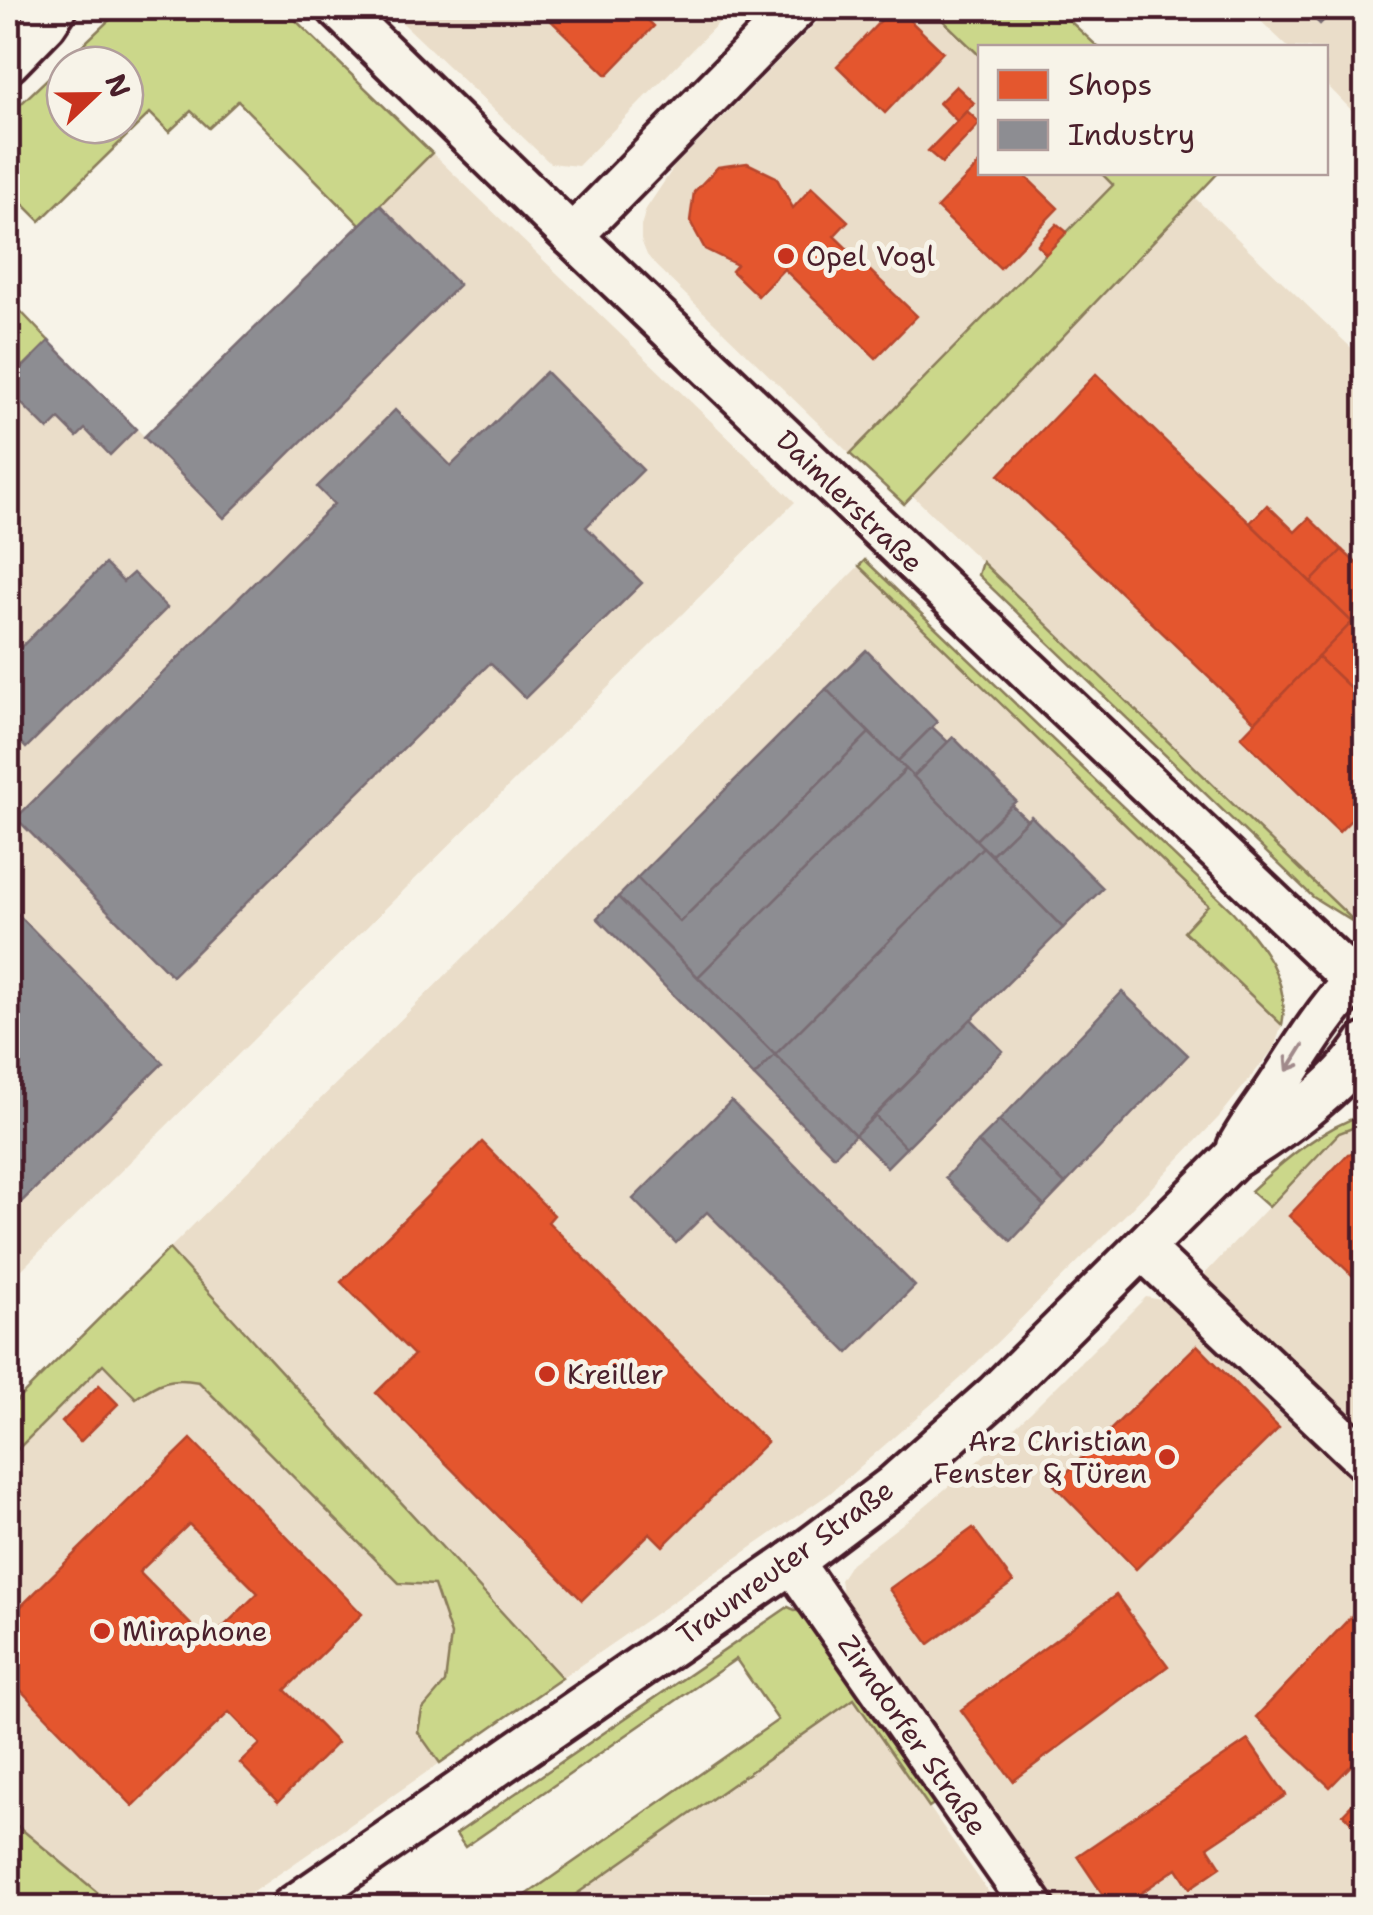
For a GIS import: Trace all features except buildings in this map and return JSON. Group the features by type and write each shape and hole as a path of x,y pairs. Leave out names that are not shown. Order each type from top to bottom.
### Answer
{"street":[{"name":"Daimlerstraße","path":"338,8 1360,987"},
{"path":"572,236 796,8"},
{"path":"8,62 60,13"},
{"name":"Traunreuter Straße","path":"1232,1159 1251,1123 1319,1022 1360,987"},
{"name":"Traunreuter Straße","path":"1270,1136 1354,1063 1366,1044"},
{"name":"Traunreuter Straße","path":"291,1908 792,1562 892,1486 995,1396 1232,1159 1330,1106 1366,1094"},
{"path":"1144,1249 1366,1461"},
{"name":"Zirndorfer Straße","path":"792,1562 1034,1908"}],"shaded area":[{"path":"387,8 733,8 578,166 550,163"},
{"path":"831,8 930,8 978,54 978,175 1103,175 1114,184 850,454 647,255 641,240 646,209 674,167"},
{"path":"1247,8 1365,8 1365,124 1328,86 1328,45 1286,45"},
{"path":"432,153 795,502 8,1283 8,382 49,341 145,437"},
{"path":"1194,197 1365,361 1365,920 1355,921 912,495"},
{"path":"859,566 1208,906 1185,931 1282,1025 1274,1048 1220,1116 960,1379 829,1494 562,1678 169,1249"},
{"path":"1365,1126 1365,1440 1198,1281 1339,1133"},
{"path":"1146,1297 1181,1304 1365,1482 1365,1907 1054,1907 844,1604 840,1580 851,1563 969,1469"},
{"path":"103,1363 136,1398 158,1383 177,1379 199,1382 399,1583 434,1585 451,1635 445,1683 422,1710 419,1732 440,1763 231,1907 115,1907 8,1818 8,1459"},
{"path":"854,1699 999,1907 558,1908"}],"green space":[{"path":"130,8 283,8 432,153 360,225 238,101 209,128 191,111 169,132 150,113 145,118 145,45 83,45 107,22"},
{"path":"930,8 1056,8 1096,45 978,45 978,54"},
{"path":"45,81 45,145 117,145 40,221 8,189 8,116"},
{"path":"1103,175 1216,175 904,504 850,454 1113,185"},
{"path":"8,298 49,341 23,367 8,351"},
{"path":"865,560 1232,911 1263,949 1278,977 1284,1008 1282,1025 1184,931 1208,905 859,566"},
{"path":"982,562 1354,921 1365,920 1365,926 1355,923 1313,897 978,575"},
{"path":"1365,1114 1365,1126 1339,1133 1269,1207 1251,1191 1304,1146"},
{"path":"169,1249 562,1678 440,1763 418,1732 422,1710 445,1683 451,1635 434,1585 399,1583 199,1382 166,1382 136,1398 103,1364 8,1459 8,1409"},
{"path":"788,1607 807,1615 941,1799 929,1807 854,1699 558,1907 509,1907 778,1720 736,1659 465,1847 456,1834"},
{"path":"8,1818 115,1907 8,1907"}],"place":[{"name":"Opel Vogl","path":"786,256"},
{"name":"Kreiller","path":"547,1374"},
{"name":"Arz Christian Fenster & Türen","path":"1167,1457"},
{"name":"Miraphone","path":"102,1631"}]}
